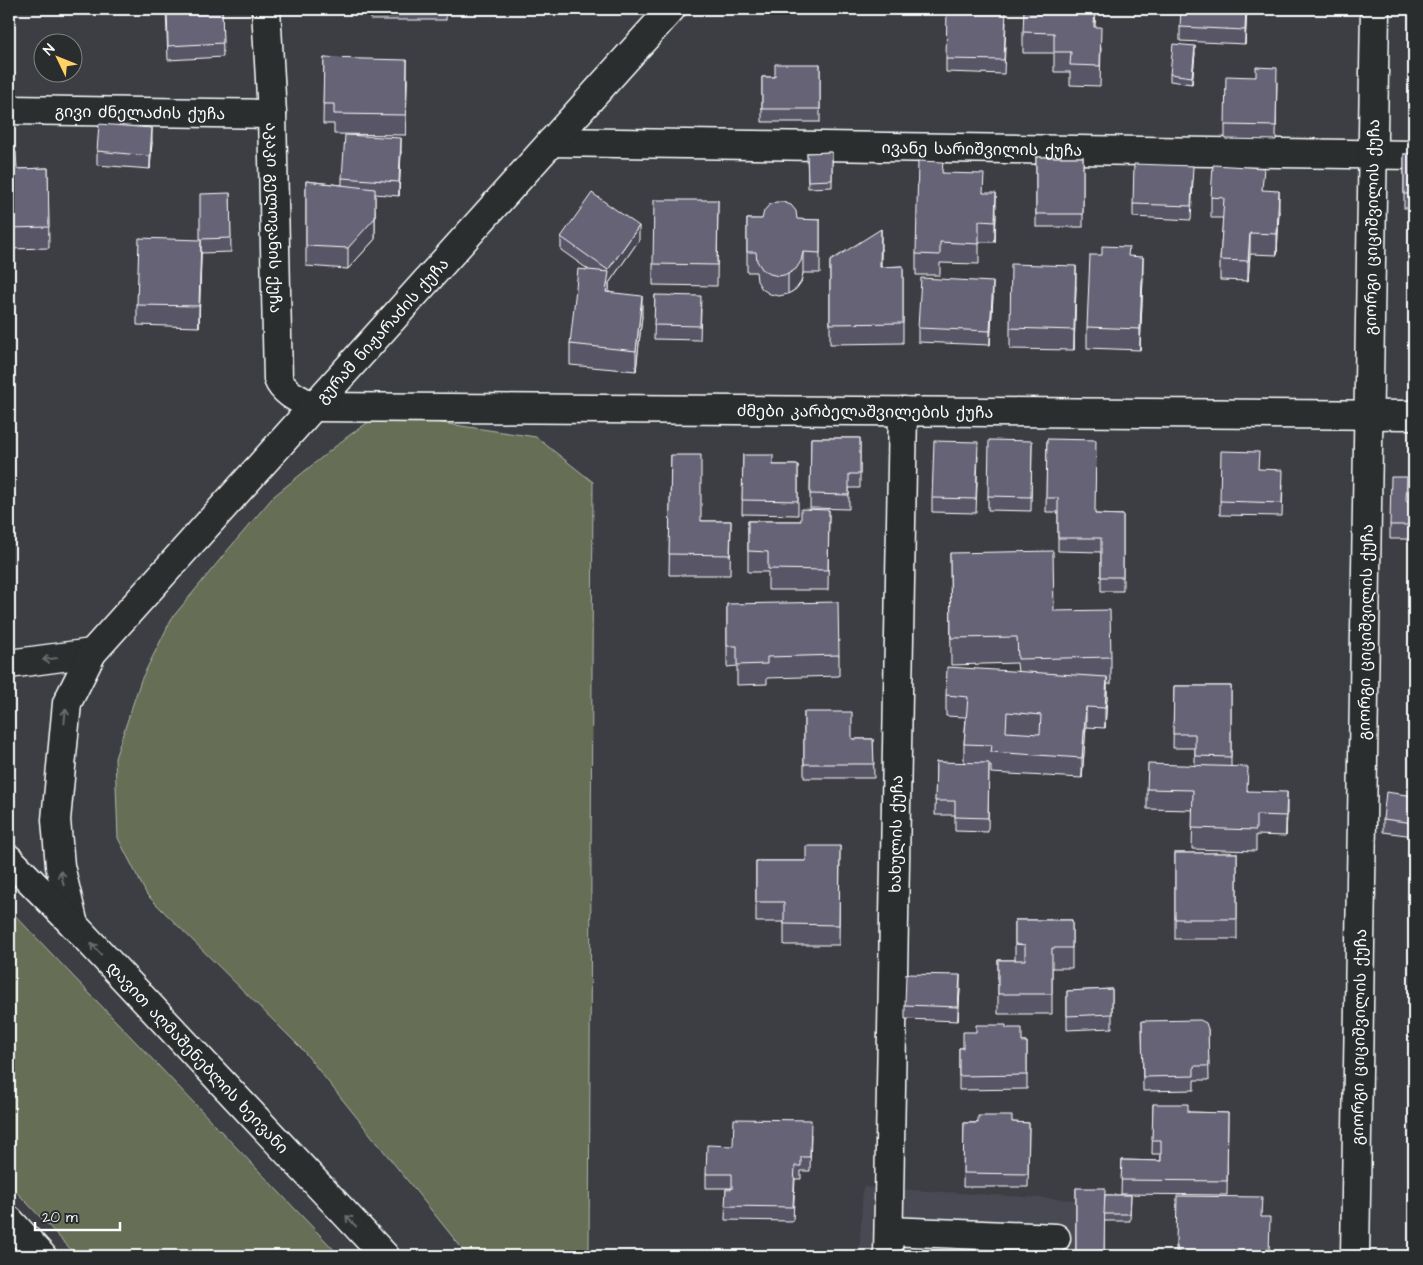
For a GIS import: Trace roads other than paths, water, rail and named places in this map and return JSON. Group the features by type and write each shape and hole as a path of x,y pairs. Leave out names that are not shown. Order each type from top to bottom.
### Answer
{"main road":[{"name":"აკაკი გელოვანის ქუჩა","path":"266,9 272,114 278,379 281,386 287,392 314,407"},
{"name":"გურამ ნიჟარაძის ქუჩა","path":"74,925 60,866 56,820 67,703 92,653 671,9"},
{"name":"გიორგი ციციშვილის ქუჩა","path":"1355,1256 1375,9"},
{"name":"გივი ძნელაძის ქუჩა","path":"9,110 272,114"},
{"name":"ივანე სარიშვილის ქუჩა","path":"551,142 1414,155"},
{"name":"ძმები კარბელაშვილების ქუჩა","path":"314,407 1414,415"},
{"name":"ხახულის ქუჩა","path":"888,1243 903,411"},
{"path":"9,664 92,653"},
{"name":"დავით აღმაშენებლის ხეივანი","path":"9,859 74,925 385,1256"},
{"path":"9,883 74,925"},
{"path":"9,1220 42,1256"},
{"path":"888,1243 1056,1238"}]}
